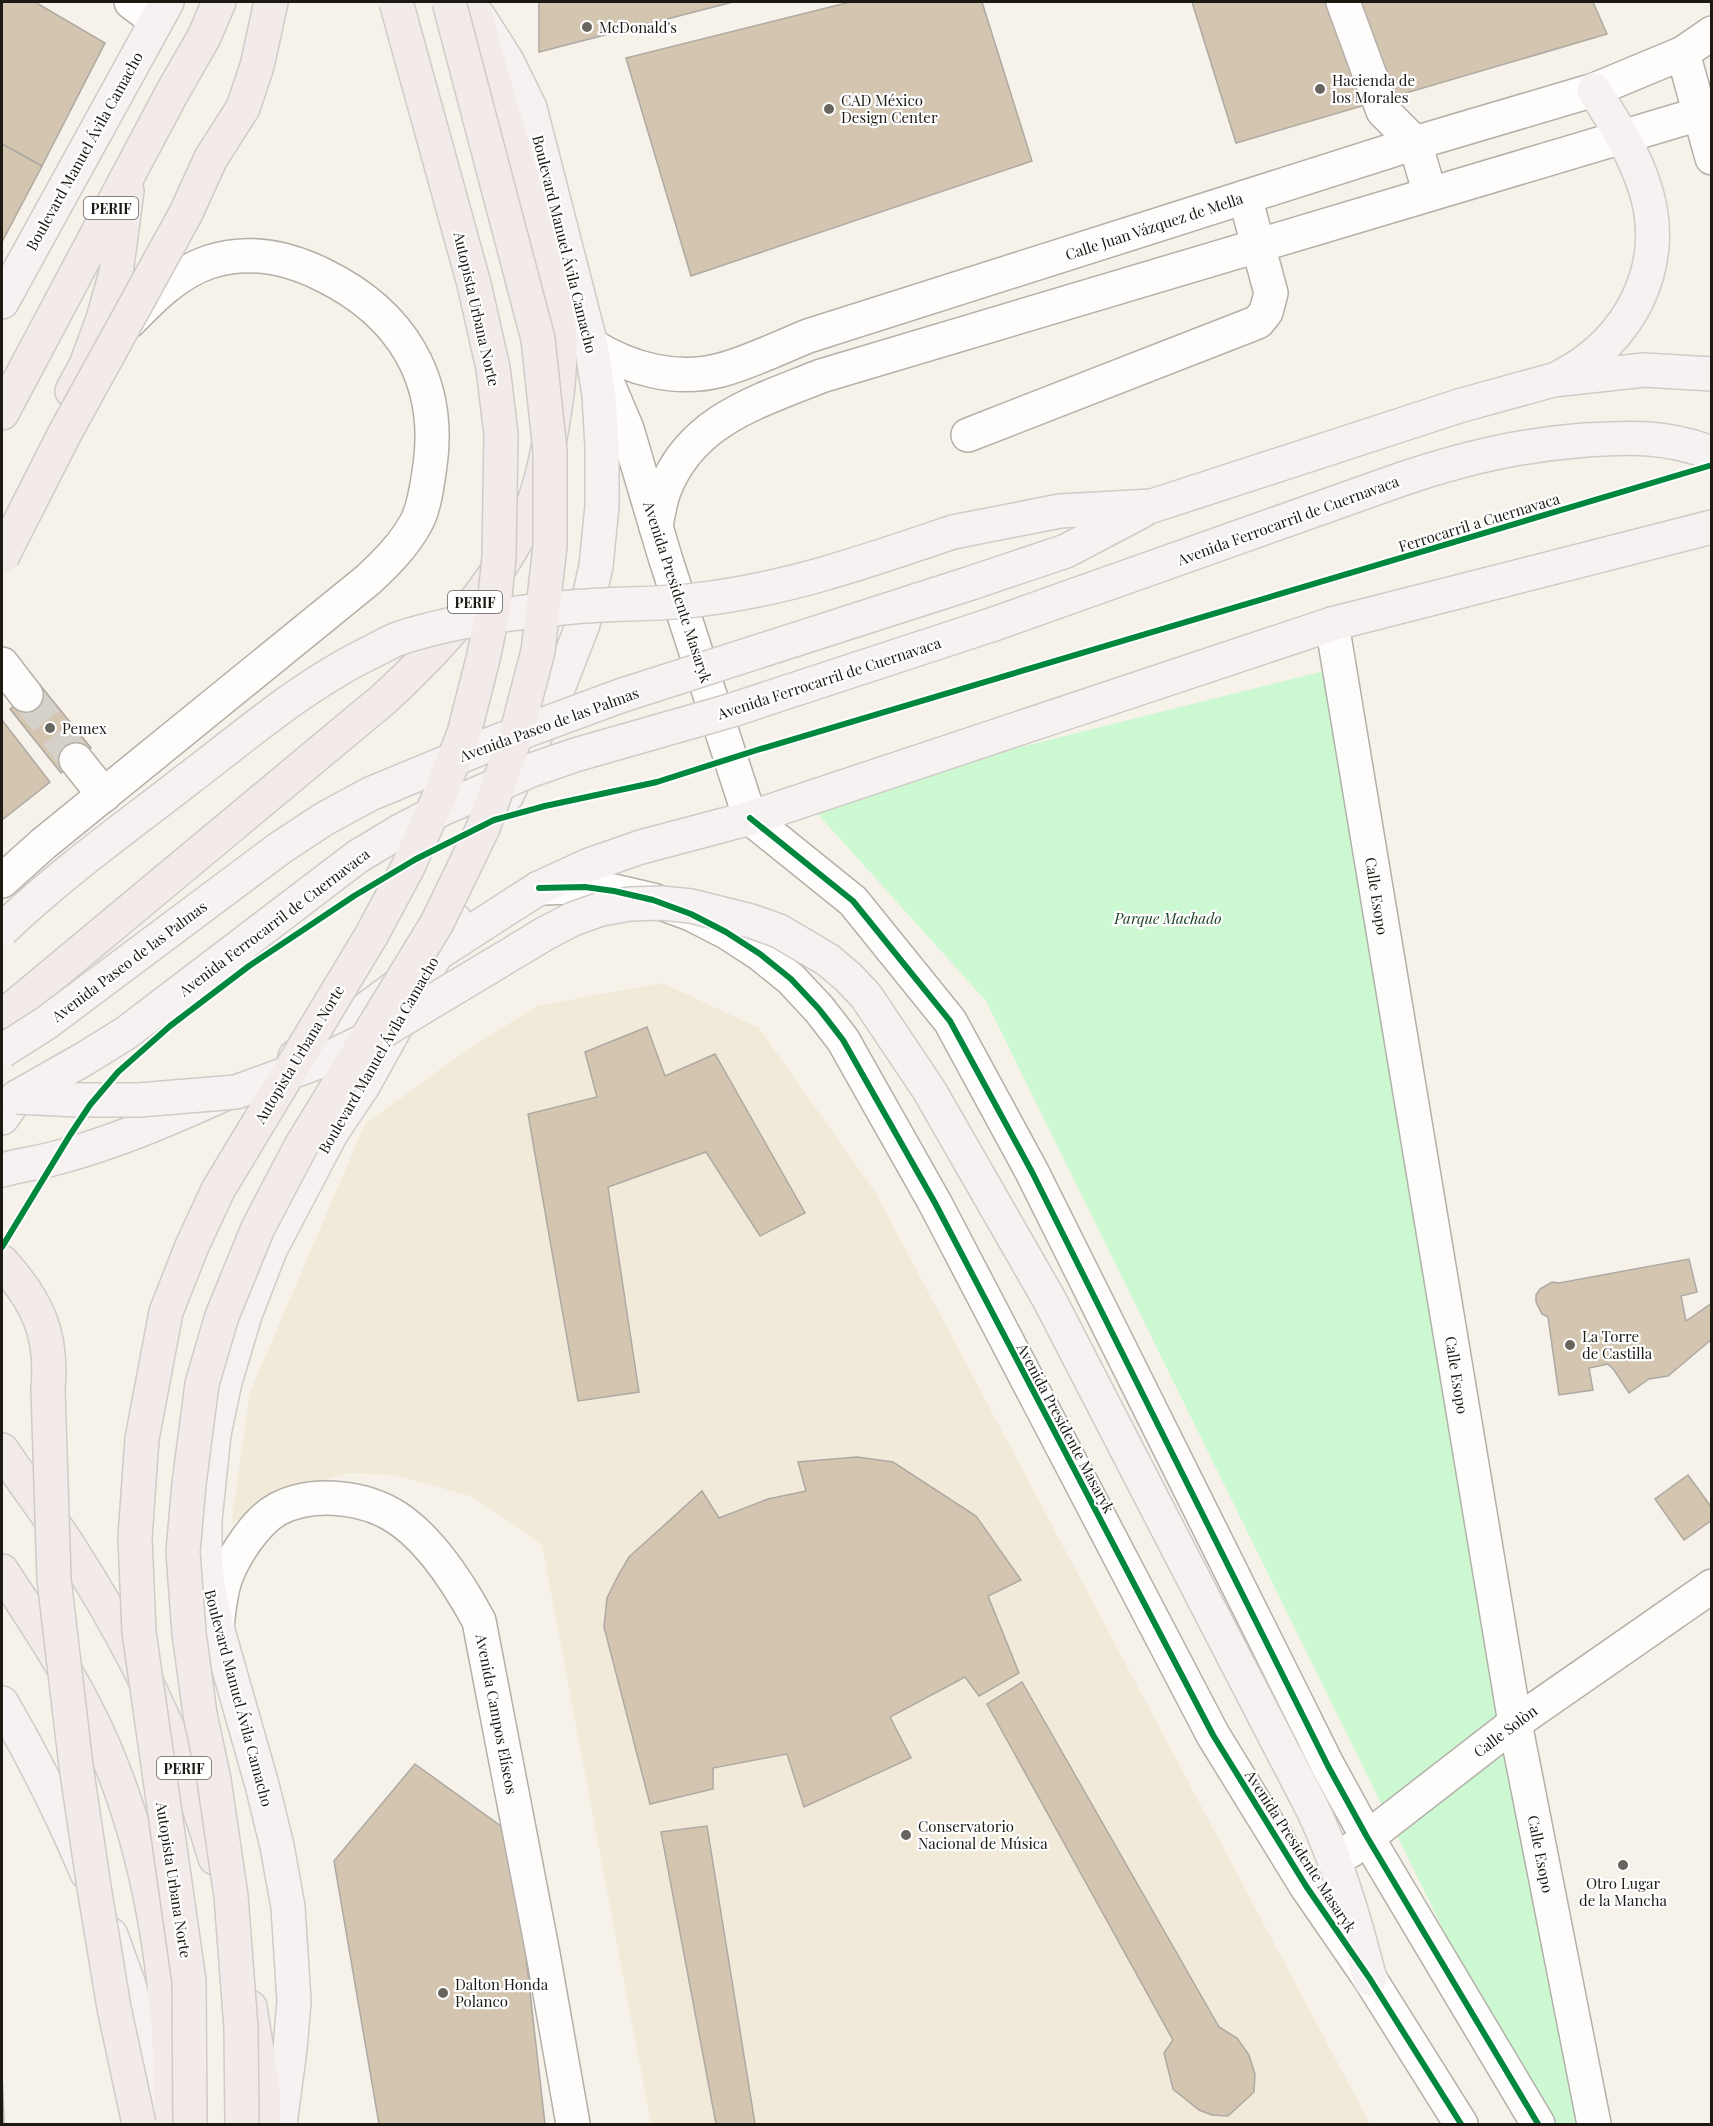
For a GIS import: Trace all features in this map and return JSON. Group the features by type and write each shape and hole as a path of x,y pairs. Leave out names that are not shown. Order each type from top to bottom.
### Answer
{"highway":[{"name":"PERIF","path":"2,413 204,37 219,2"},
{"path":"2,557 65,433 186,213 212,158 243,108 258,66 271,2"},
{"name":"Autopista Urbana Norte","path":"190,2124 189,1981 140,1643 135,1538 142,1439 166,1312 192,1246 218,1190 371,936 408,867 464,733 494,606 498,567 501,434 493,368 474,284 396,2"},
{"path":"242,2124 241,2028 231,1896 214,1780 198,1702 189,1633 183,1552 202,1384 222,1316 258,1227 301,1146 437,923 483,828 516,735 538,651 550,546 550,451 538,339 465,4"},
{"name":"Boulevard Manuel Ávila Camacho","path":"8,1012 385,698 426,660 469,611 525,524 548,452 557,399 560,347 557,304 548,262 491,74 465,4"},
{"path":"2,523 86,365 103,320 116,273 125,196 138,158"},
{"path":"2,1262 21,1283 42,1323 48,1345 50,1368 48,1389"},
{"path":"2,1288 26,1316 45,1363 48,1389 54,1579 76,1766 112,1997 139,2124"},
{"name":"PERIF","path":"2,1450 69,1547 108,1610 143,1675 198,1803 222,1883 242,1965 263,2088 264,2124"},
{"path":"2,1572 55,1652 89,1715 132,1820 153,1914 162,1973 168,2032 171,2124"}],"main road":[{"name":"Boulevard Manuel Ávila Camacho","path":"280,2124 294,2001 288,1908 277,1846 262,1785 217,1627 208,1586 205,1553 206,1509 214,1434 225,1383 245,1315 270,1250 332,1132 363,1086 437,954 461,907 494,820 559,686 583,624 596,566 602,506 602,436 599,395 591,345 530,108 507,61 465,4"},
{"name":"Boulevard Manuel Ávila Camacho","path":"2,302 151,8"},
{"path":"1553,380 1579,367 1601,350 1621,329 1636,304 1646,277 1652,248 1652,219 1646,190 1636,162 1623,136 1594,90"},
{"path":"2,930 64,876 268,715 315,683 399,638 456,624 513,614 575,607 695,600 751,592 821,575 953,532 1060,511 1152,506 1459,406 1553,380 1644,370 1712,374"},
{"name":"Avenida Ferrocarril de Cuernavaca","path":"7,1106 126,1033 357,857 442,809 529,771 575,755 729,711 991,625 1449,463 1498,451 1547,443 1630,438 1663,439 1691,445 1712,453"},
{"name":"Avenida Paseo de las Palmas","path":"2,1051 46,1023 280,848 324,819 369,794 498,741 620,696 1066,551 1152,506"},
{"path":"3,1163 36,1140 70,1135 115,1139 176,1116 225,1094 291,1059 345,1024 437,954 539,888 589,866 641,848 750,818 1332,624 1712,527"},
{"path":"7,1106 77,1100 139,1100 236,1092 324,1060 378,1034 546,933 573,919 601,909 630,904 661,903 691,906 751,921 779,931 806,945 848,977 866,996 929,1090 1049,1299 1314,1813 1335,1863 1357,1927 1370,1979"},
{"path":"2,1703 24,1740 64,1821 99,1902 129,1985 152,2070 159,2124"}],"street":[{"path":"1343,2 1383,111 1415,143 1430,194"},
{"name":"Calle Juan Vázquez de Mella","path":"591,345 631,366 661,374 684,375 720,371 808,336 1415,143 1594,90 1683,53 1712,33"},
{"path":"1683,53 1705,110 1712,158"},
{"path":"656,527 663,494 670,476 683,455 698,439 716,423 749,406 821,376 1705,110"},
{"path":"968,435 1258,322 1266,312 1271,293 1245,197"},
{"path":"2,881 43,844 369,579 391,558 418,521 427,487 432,453 431,416 424,379 411,352 394,328 369,303 341,283 289,260 269,256 229,257 190,270 172,281 86,365"},
{"path":"808,336 821,376"},
{"name":"Avenida Presidente Masaryk","path":"591,345 627,429 656,527 750,818"},
{"name":"Calle Esopo","path":"1332,624 1515,1723 1594,2124"},
{"path":"2,664 26,695"},
{"path":"76,760 104,795"},
{"path":"750,818 853,901 950,1021 1032,1172 1328,1766 1367,1837 1538,2124"},
{"name":"Avenida Presidente Masaryk","path":"539,888 585,887 614,891 653,900 691,914 752,948 791,979 819,1009 843,1040 935,1203 1213,1735 1306,1886 1370,1979 1461,2124"},
{"name":"Avenida Campos Elíseos","path":"217,1627 225,1578 236,1555 261,1522 277,1510 318,1499 367,1504 390,1514 416,1534 438,1557 461,1588 479,1621 573,2124"},
{"name":"Calle Solòn","path":"1306,1886 1515,1723 1712,1586"}],"shaded area":[{"name":"Conservatorio Nacional de Música","path":"662,983 759,1028 875,1192 1370,2124 651,2124 542,1545 473,1497 395,1475 349,1473 277,1495 231,1524 250,1392 365,1124 467,1050 537,1006"}],"green space":[{"name":"Parque Machado","path":"1328,670 1589,2124 1545,2124 1508,2061 986,1001 806,801"}],"building":[{"path":"2,2 35,2 105,43 42,166 2,144"},
{"name":"McDonald's","path":"539,2 733,2 539,52"},
{"name":"CAD México Design Center","path":"850,2 982,2 1032,161 691,276 626,58"},
{"name":"Hacienda de los Morales","path":"1192,2 1593,2 1607,34 1236,143"},
{"path":"2,144 42,166 2,242"},
{"name":"Pemex","path":"40,685 91,748 61,773 10,709"},
{"name":"Pemex","path":"2,720 50,782 2,820"},
{"path":"647,1027 665,1076 715,1054 805,1213 760,1236 706,1152 608,1187 639,1392 578,1401 528,1114 597,1097 585,1052"},
{"path":"1689,1259 1697,1292 1681,1296 1686,1321 1712,1303 1712,1339 1668,1376 1649,1379 1629,1393 1608,1364 1589,1368 1593,1390 1559,1395 1548,1317 1542,1314 1536,1302 1536,1295 1540,1289 1552,1282 1559,1283"},
{"path":"857,1457 893,1462 976,1516 1021,1580 988,1596 1019,1673 979,1696 965,1677 890,1717 911,1758 804,1807 787,1754 713,1768 713,1789 650,1804 604,1627 607,1598 629,1557 702,1491 719,1518 768,1499 806,1491 798,1462"},
{"path":"1688,1475 1712,1508 1712,1520 1684,1540 1655,1499"},
{"path":"1022,1682 1219,2027 1237,2038 1249,2055 1255,2074 1254,2092 1228,2116 1212,2115 1199,2110 1173,2089 1164,2053 1173,2040 987,1704"},
{"name":"Dalton Honda Polanco","path":"415,1764 512,1834 545,2124 379,2124 334,1861"},
{"path":"707,1826 755,2124 716,2124 661,1832"},
{"path":"2,2070 4,2124 2,2124"}],"tunnel":[{"path":"26,695 76,760"}],"cycle path":[{"name":"Ferrocarril a Cuernavaca","path":"2,1247 90,1105 118,1072 170,1026 249,966 354,896 416,859 494,820 545,806 657,782 757,750 1712,465"},
{"path":"750,818 853,901 950,1021 1032,1172 1328,1766 1367,1837 1538,2124"},
{"path":"539,888 585,887 614,891 653,900 691,914 726,932 760,954 791,979 819,1009 843,1040 935,1203 1213,1735 1306,1886 1370,1979 1461,2124"}],"place":[{"name":"McDonald's","path":"587,27"},
{"name":"Hacienda de los Morales","path":"1320,89"},
{"name":"CAD México Design Center","path":"829,109"},
{"name":"Pemex","path":"50,728"},
{"name":"La Torre de Castilla","path":"1570,1345"},
{"name":"Conservatorio Nacional de Música","path":"906,1835"},
{"name":"Otro Lugar de la Mancha","path":"1623,1865"},
{"name":"Dalton Honda Polanco","path":"443,1993"}]}
